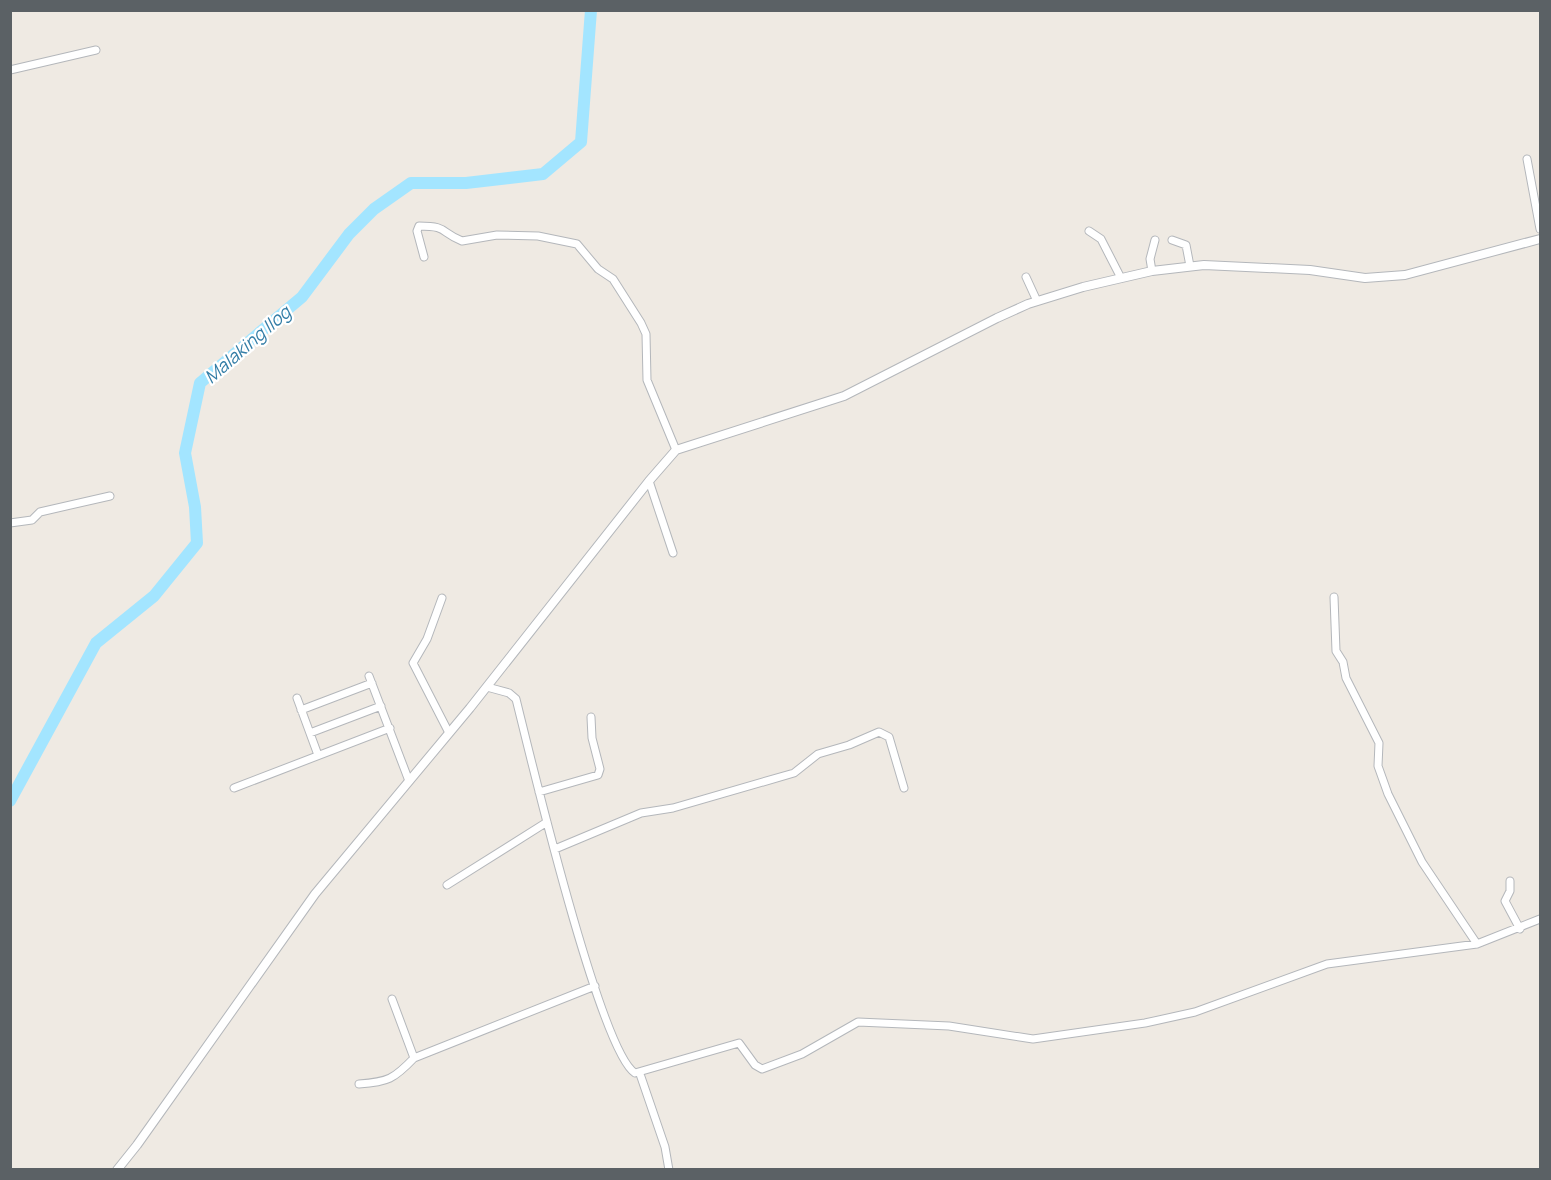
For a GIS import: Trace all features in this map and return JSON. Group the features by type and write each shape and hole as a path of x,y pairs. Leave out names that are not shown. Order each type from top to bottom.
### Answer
{"street":[{"path":"10,70 96,50"},
{"path":"1527,159 1540,229"},
{"path":"424,257 417,231 419,226 446,229 462,241 497,235 538,236 577,244 598,269 613,279 641,323 646,334 647,380 675,450"},
{"path":"1089,231 1101,239 1121,278"},
{"path":"117,1170 144,1136 315,894 448,731 487,687 675,450 844,396 998,318 1037,301 1121,278 1190,266 1227,264 1383,278 1405,275 1540,239"},
{"path":"1152,272 1150,259 1155,240"},
{"path":"1172,240 1186,245 1190,266"},
{"path":"1026,277 1037,301"},
{"path":"649,481 673,553"},
{"path":"10,523 32,520 40,512 110,496"},
{"path":"1334,597 1336,651 1342,662 1346,678 1379,743 1378,766 1388,794 1422,862 1477,944"},
{"path":"442,598 427,639 413,663 448,731"},
{"path":"301,710 370,680 409,781"},
{"path":"487,687 509,693 516,699 547,822 595,986 622,1059 631,1071 640,1074 739,1043 755,1065 762,1069 802,1054 858,1022 949,1026 1033,1039 1145,1023 1195,1012 1327,964 1477,944 1520,929 1540,919"},
{"path":"297,698 318,755"},
{"path":"309,733 381,706"},
{"path":"539,792 598,774 600,769 592,738 591,717"},
{"path":"234,788 390,728"},
{"path":"555,849 640,813 673,808 794,772 818,754 849,745 879,732 889,736 904,788"},
{"path":"447,885 547,822"},
{"path":"1510,881 1510,891 1505,901 1520,929"},
{"path":"359,1084 383,1083 397,1076 414,1058 595,986"},
{"path":"392,999 414,1058"},
{"path":"640,1074 665,1147 669,1170"}],"waterway":[{"name":"Malaking Ilog","path":"10,801 96,643 154,596 197,543 195,507 185,453 200,383 302,297 349,234 374,209 411,183 466,183 543,174 581,142 591,10"}]}
